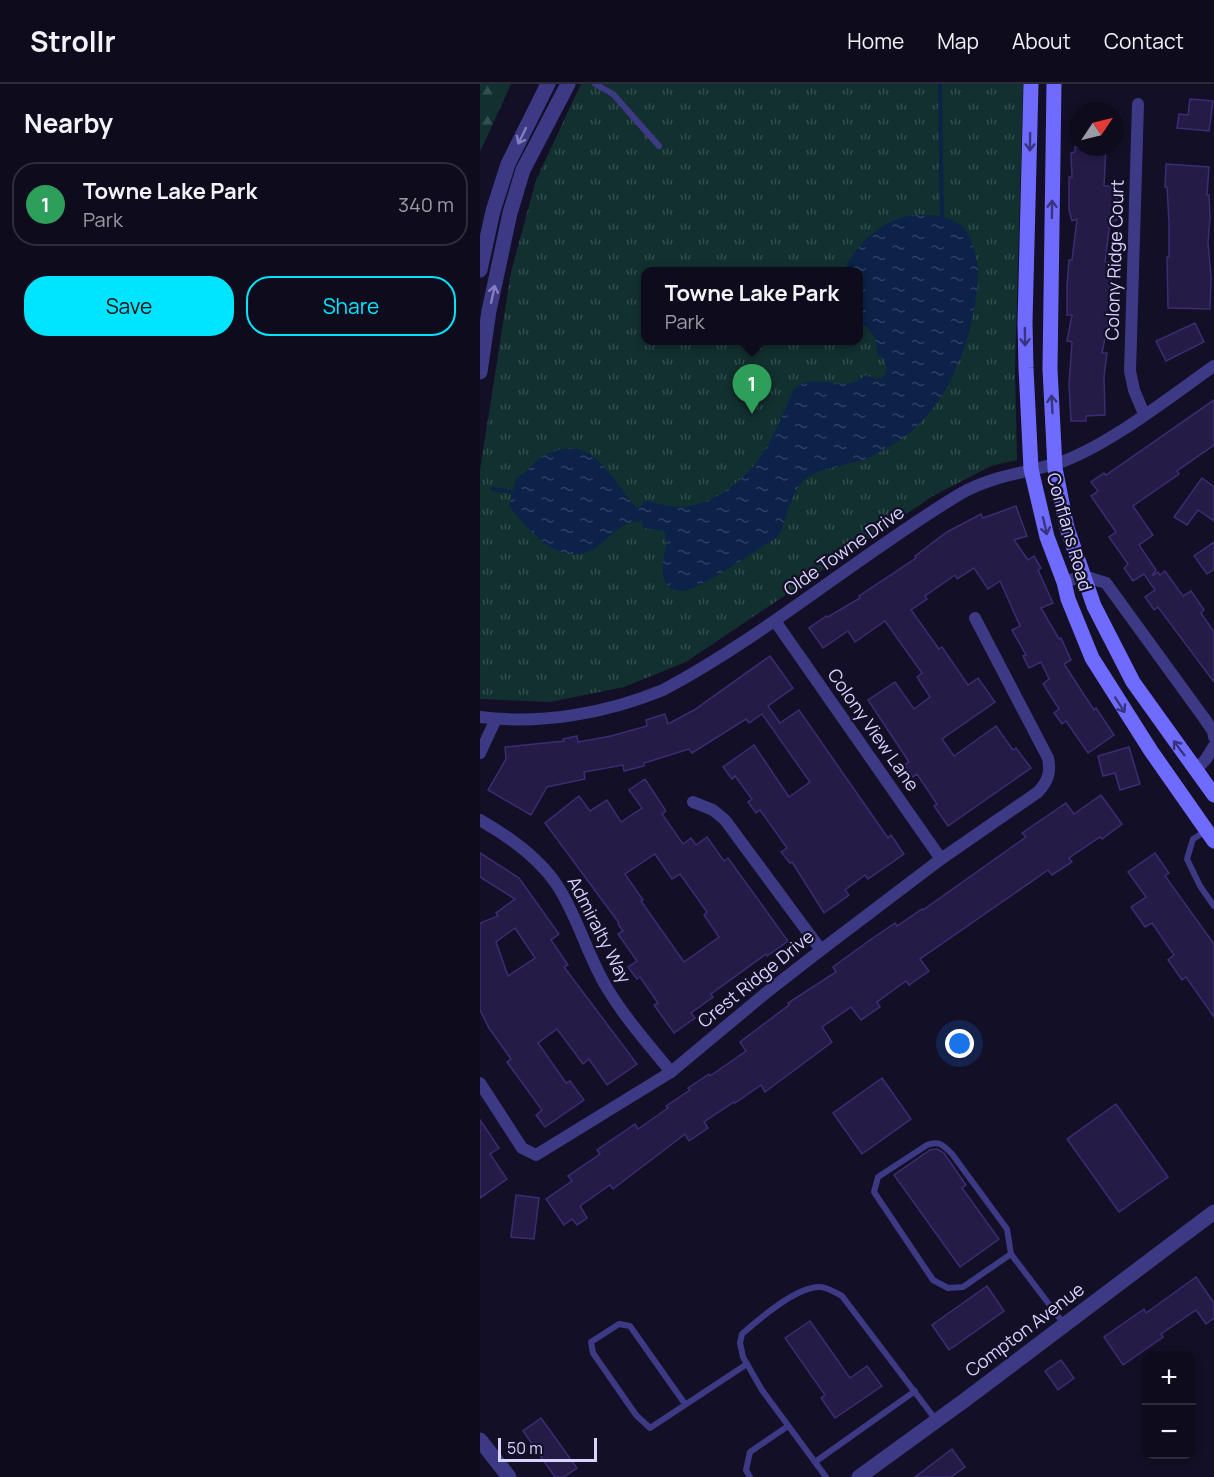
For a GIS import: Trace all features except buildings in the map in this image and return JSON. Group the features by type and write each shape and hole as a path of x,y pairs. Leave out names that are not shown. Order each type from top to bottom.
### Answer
{"main road":[{"name":"Conflans Road","path":"1031,84 1025,324 1031,469 1047,537 1068,599 1092,658 1151,751 1210,836"},
{"name":"Conflans Road","path":"1054,84 1050,369 1055,463 1067,528 1094,606 1133,682 1214,795"}],"street":[{"path":"480,270 508,164 548,84"},
{"path":"480,372 489,311 510,213 523,170 568,84"},
{"name":"Colony Ridge Court","path":"1138,104 1130,371 1134,390 1144,414"},
{"name":"Olde Towne Drive","path":"480,717 496,719 572,716 644,698 676,683 774,621 903,530 963,492 1001,476 1063,461 1102,441 1214,366"},
{"path":"1064,582 1084,576 1106,583 1204,718 1213,731 1214,737"},
{"name":"Crest Ridge Drive","path":"480,1083 522,1148 536,1155 671,1072 821,950 941,860 1038,792 1047,783 1050,771 1048,758 975,618"},
{"name":"Colony View Lane","path":"774,621 941,860"},
{"path":"480,753 496,719"},
{"path":"1196,770 1214,746"},
{"path":"693,802 713,810 725,820 821,950"},
{"name":"Admiralty Way","path":"480,820 512,842 549,873 573,915 588,953 607,988 671,1072"},
{"name":"Compton Avenue","path":"859,1477 1214,1212"},
{"path":"480,1440 509,1477"}],"lane":[{"path":"595,84 613,94 659,146"},
{"path":"1210,836 1193,839 1187,859 1200,886 1214,906"},
{"path":"1011,1254 963,1287 948,1288 933,1280 874,1192 878,1177 927,1145 934,1142 942,1144 952,1154 1007,1229 1011,1254 1064,1325"},
{"path":"826,1477 762,1390 743,1357 740,1343 742,1334 797,1293 809,1288 822,1287 842,1296 937,1420"},
{"path":"685,1404 630,1326 619,1324 591,1342 593,1353 636,1415 650,1428 747,1364"},
{"path":"815,1462 915,1391"},
{"path":"750,1477 746,1470 750,1452 788,1426"}],"green space":[{"path":"480,84 511,84 480,152"},
{"path":"581,84 1023,84 1015,369 1017,460 991,466 933,496 686,662 624,687 550,702 480,699 480,470 511,272 536,180"}],"water":[{"path":"933,215 953,220 965,230 973,244 978,268 977,289 971,326 956,368 946,389 933,407 902,439 863,460 823,470 803,481 796,491 781,531 776,538 704,583 678,591 668,586 663,575 666,543 664,531 643,528 641,521 634,522 619,528 601,544 587,552 574,555 561,552 538,538 509,506 516,478 545,455 562,449 576,449 588,453 599,461 636,507 640,508 645,500 681,507 693,505 706,502 728,489 739,481 764,452 794,389 812,382 839,384 857,381 865,375 877,379 885,376 887,367 883,358 877,355 875,339 871,331 863,324 863,267 846,267 855,252 878,229 898,219"}],"waterway":[{"path":"940,84 942,221"},
{"path":"493,489 517,493"}],"place":[{"name":"Towne Lake Park","path":"752,414"}]}
